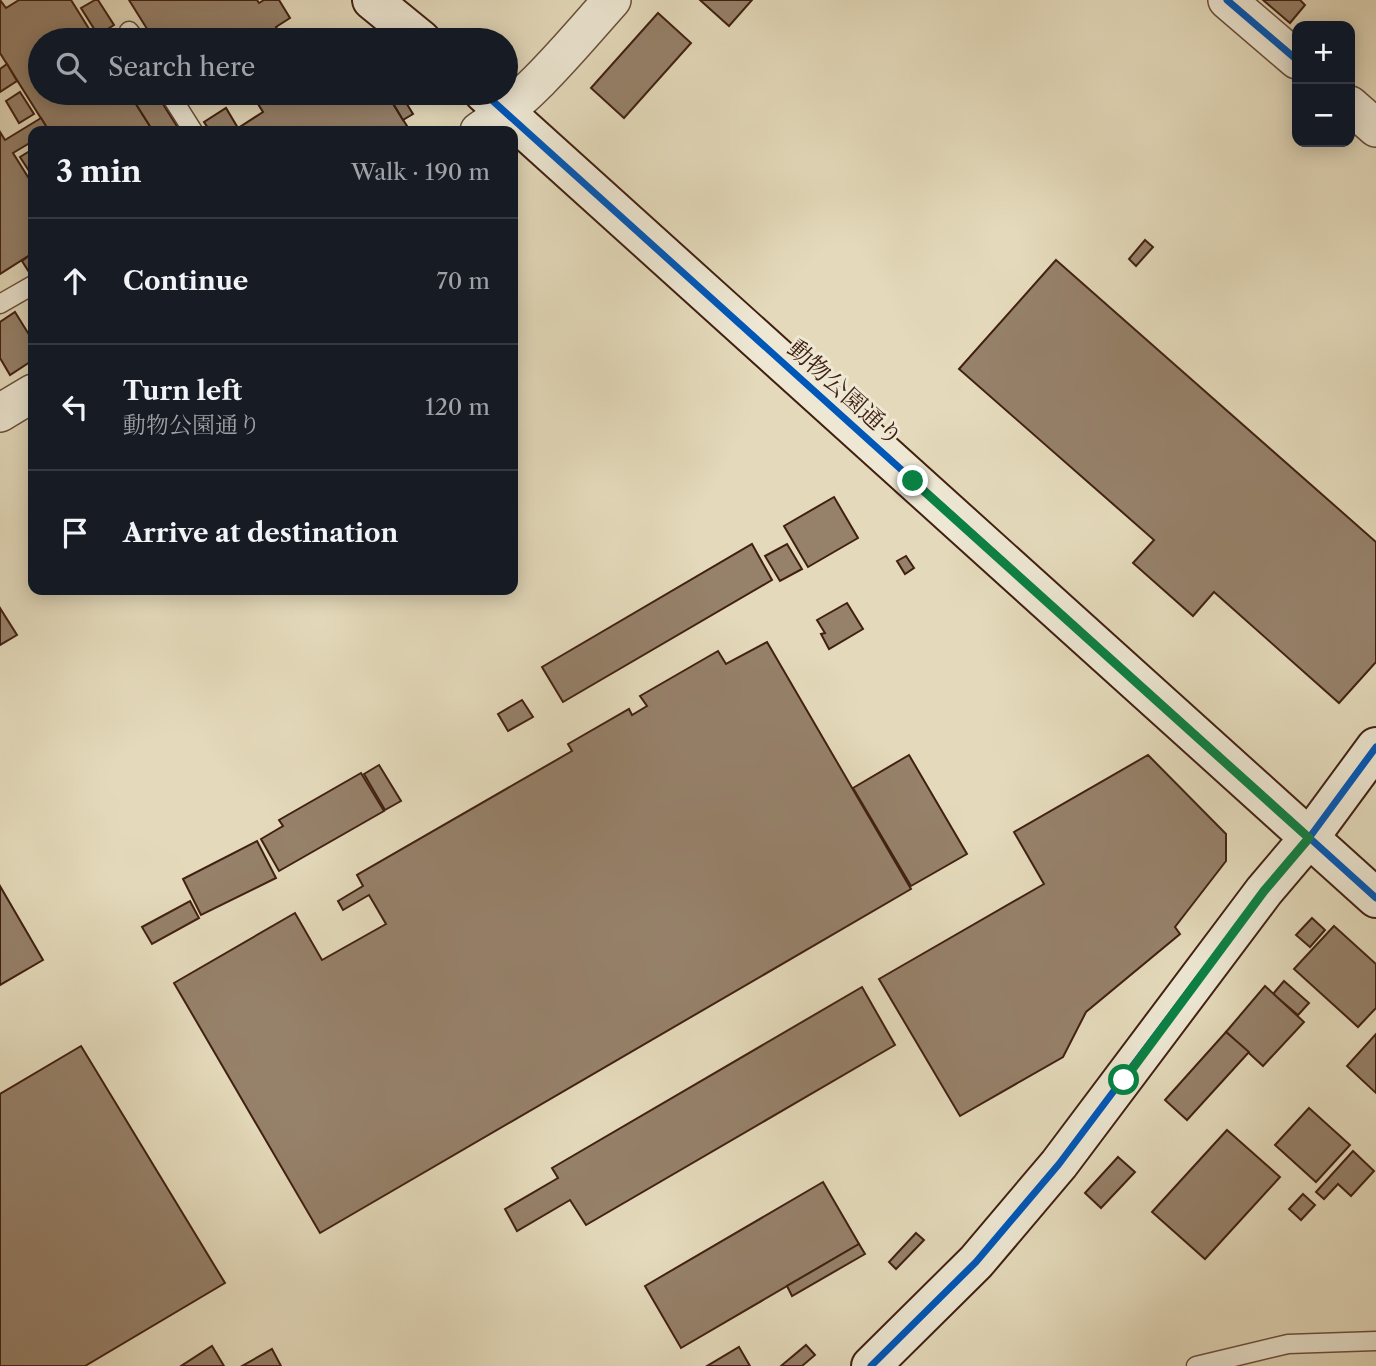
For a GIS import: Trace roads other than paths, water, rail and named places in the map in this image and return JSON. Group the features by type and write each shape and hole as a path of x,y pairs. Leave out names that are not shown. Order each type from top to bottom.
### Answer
{"street":[{"path":"372,0 406,28"},
{"path":"518,93 548,72 612,0"},
{"path":"1227,0 1292,56"},
{"path":"1355,109 1376,128"},
{"name":"動物公園通り","path":"490,112 506,126"},
{"name":"動物公園通り","path":"518,137 1376,898"},
{"path":"0,413 28,396"},
{"path":"871,1366 976,1262 1059,1164 1376,747"}],"lane":[{"path":"177,105 190,126"},
{"path":"0,304 28,288"},
{"path":"1195,1366 1288,1344 1376,1341"}]}
